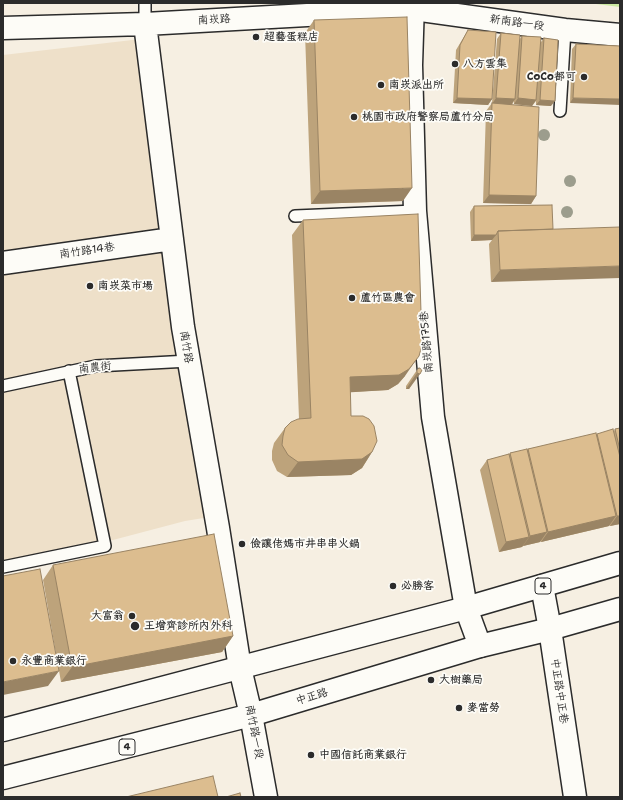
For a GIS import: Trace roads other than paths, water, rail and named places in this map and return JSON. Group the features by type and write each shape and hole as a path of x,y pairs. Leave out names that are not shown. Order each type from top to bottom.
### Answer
{"street":[{"name":"南崁路","path":"3,28 145,14 417,5"},
{"name":"新南路一段","path":"417,5 565,30 620,35"},
{"name":"南崁路175巷","path":"417,5 411,66 415,211 433,418 466,608 480,646"},
{"name":"南竹路","path":"145,14 183,327 218,528 240,668"},
{"name":"南竹路14巷","path":"3,263 172,239"},
{"name":"4","path":"3,730 466,608 620,563"},
{"name":"中正路中正巷","path":"542,586 550,629 575,797"},
{"name":"中正路","path":"3,778 251,715 480,646 550,629 620,609"},
{"name":"南竹路一段","path":"240,668 251,715 266,797"}],"lane":[{"path":"560,110 565,30"},
{"path":"295,216 415,211"},
{"name":"南農街","path":"3,386 96,366 189,361"},
{"path":"3,567 105,546 69,371"}],"place":[{"name":"超藝蛋糕店","path":"256,37"},
{"name":"八方雲集","path":"455,64"},
{"name":"CoCo都可","path":"584,77"},
{"name":"南崁派出所","path":"381,85"},
{"name":"桃園市政府警察局蘆竹分局","path":"354,117"},
{"name":"南崁菜市場","path":"90,286"},
{"name":"蘆竹區農會","path":"352,298"},
{"name":"儉讓佬媽市井串串火鍋","path":"242,544"},
{"name":"必勝客","path":"393,586"},
{"name":"大富翁","path":"132,616"},
{"name":"王增齊診所內外科","path":"135,626"},
{"name":"永豐商業銀行","path":"13,661"},
{"name":"大樹藥局","path":"431,680"},
{"name":"麥當勞","path":"459,708"},
{"name":"中國信託商業銀行","path":"311,755"}]}
